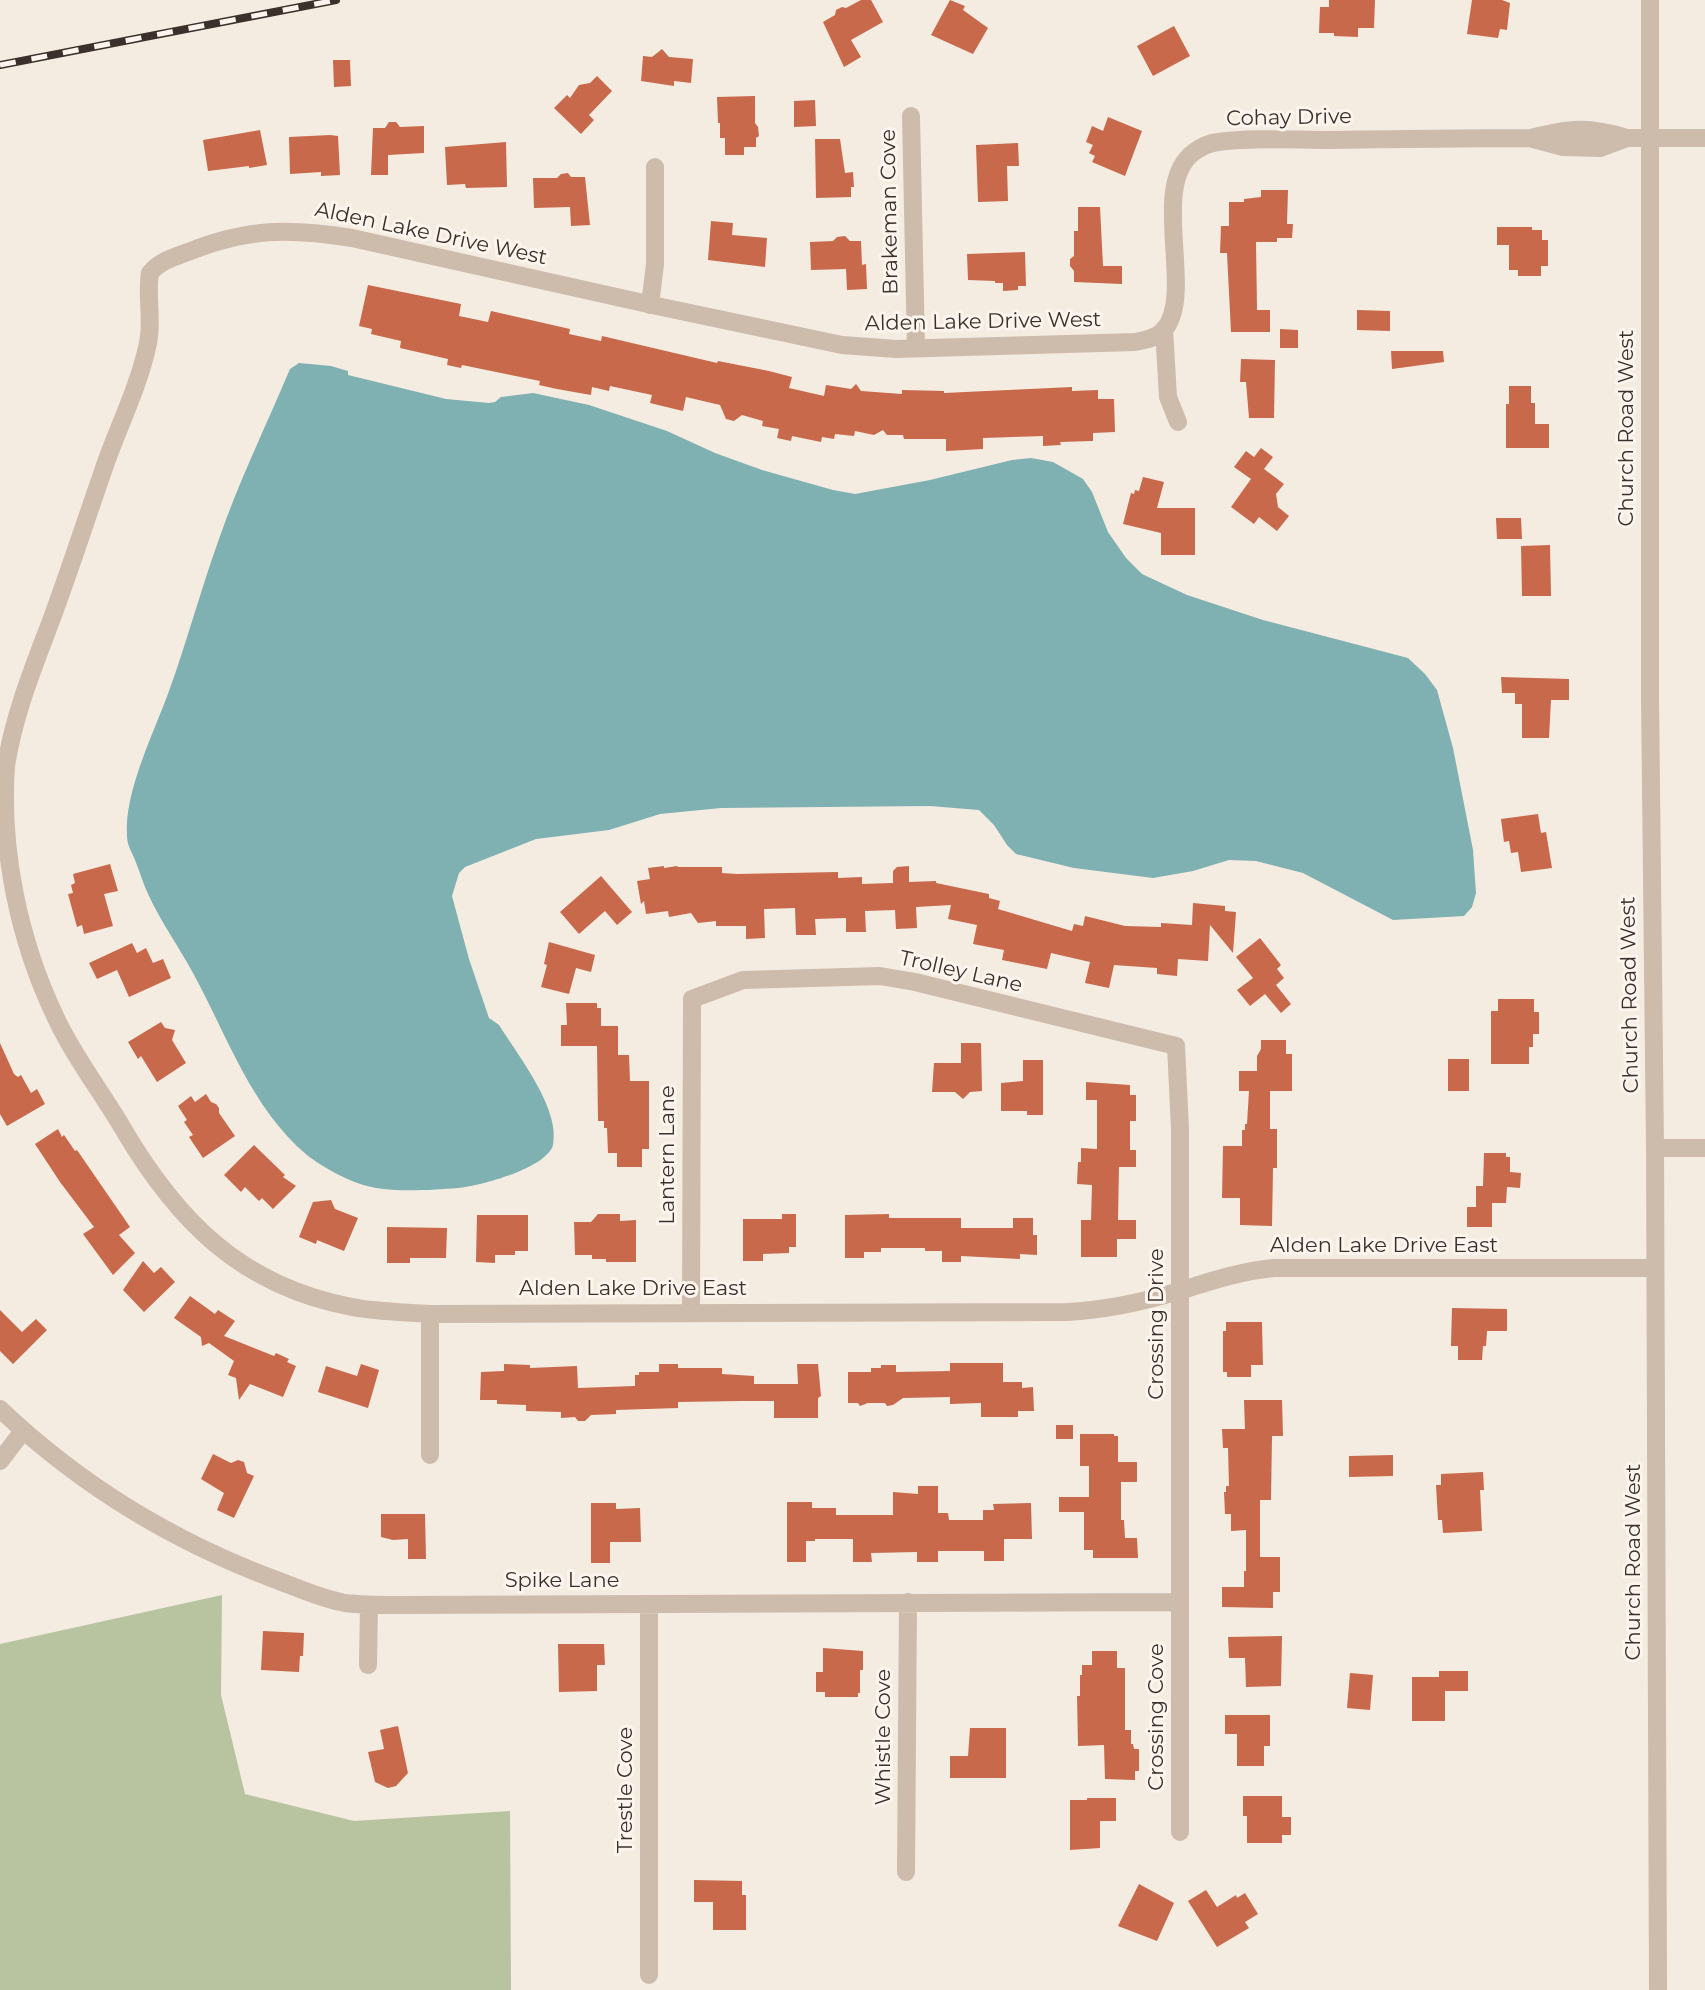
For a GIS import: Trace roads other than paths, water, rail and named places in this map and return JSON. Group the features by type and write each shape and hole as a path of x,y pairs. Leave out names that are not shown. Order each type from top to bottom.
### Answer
{"street":[{"name":"Church Road West","path":"1650,0 1650,696 1655,1148 1658,1990"},
{"name":"Brakeman Cove","path":"911,116 916,348"},
{"name":"Cohay Drive","path":"1178,422 1167,397 1164,329 1169,320 1174,290 1173,203 1175,183 1185,161 1201,148 1220,142 1262,140 1531,138 1563,148 1600,148 1627,138 1705,138"},
{"path":"650,305 655,264 655,167"},
{"name":"Alden Lake Drive West","path":"18,713 114,437 137,380 149,341 150,273 163,261 244,234 309,231 352,237 650,305 842,345 916,348 1135,342 1155,337 1164,329"},
{"name":"Alden Lake Drive East","path":"18,713 7,764 5,830 12,888 25,938 56,1019 88,1076 174,1205 206,1237 255,1272 316,1299 356,1308 430,1314 691,1311 1067,1312 1108,1308 1180,1291 1227,1276 1274,1268 1654,1268"},
{"name":"Trolley Lane","path":"692,999 743,980 880,976 915,982 1176,1046"},
{"name":"Lantern Lane","path":"691,1311 692,999"},
{"name":"Crossing Drive","path":"1176,1046 1180,1092 1179,1602"},
{"path":"1655,1148 1705,1149"},
{"path":"430,1314 430,1455"},
{"name":"Spike Lane","path":"0,1409 23,1432 91,1485 153,1522 213,1554 343,1603 1179,1602"},
{"path":"0,1461 23,1432"},
{"name":"Whistle Cove","path":"906,1872 908,1602"},
{"name":"Crossing Cove","path":"1179,1602 1180,1832"},
{"name":"Trestle Cove","path":"649,1604 649,1975"},
{"path":"368,1665 369,1605"}],"water":[{"path":"299,363 331,366 348,371 348,375 446,399 489,403 501,397 533,393 589,405 667,431 715,453 762,470 855,494 930,480 1012,460 1031,458 1053,462 1083,479 1092,492 1108,532 1126,558 1142,574 1187,595 1263,620 1408,658 1425,674 1437,690 1453,748 1473,850 1476,893 1472,907 1464,916 1393,920 1303,873 1256,861 1229,860 1193,871 1153,878 1074,868 1016,854 979,810 930,806 721,808 660,814 609,830 536,839 465,867 459,873 452,896 489,1018 499,1025 536,1082 550,1115 554,1131 553,1145 539,1161 526,1168 496,1180 458,1188 385,1189 367,1186 340,1175 307,1155 287,1136 255,1093 193,973 154,906 127,836 127,819 135,781 176,672 227,517 290,369"}],"railway":[{"path":"0,65 336,0"}]}
